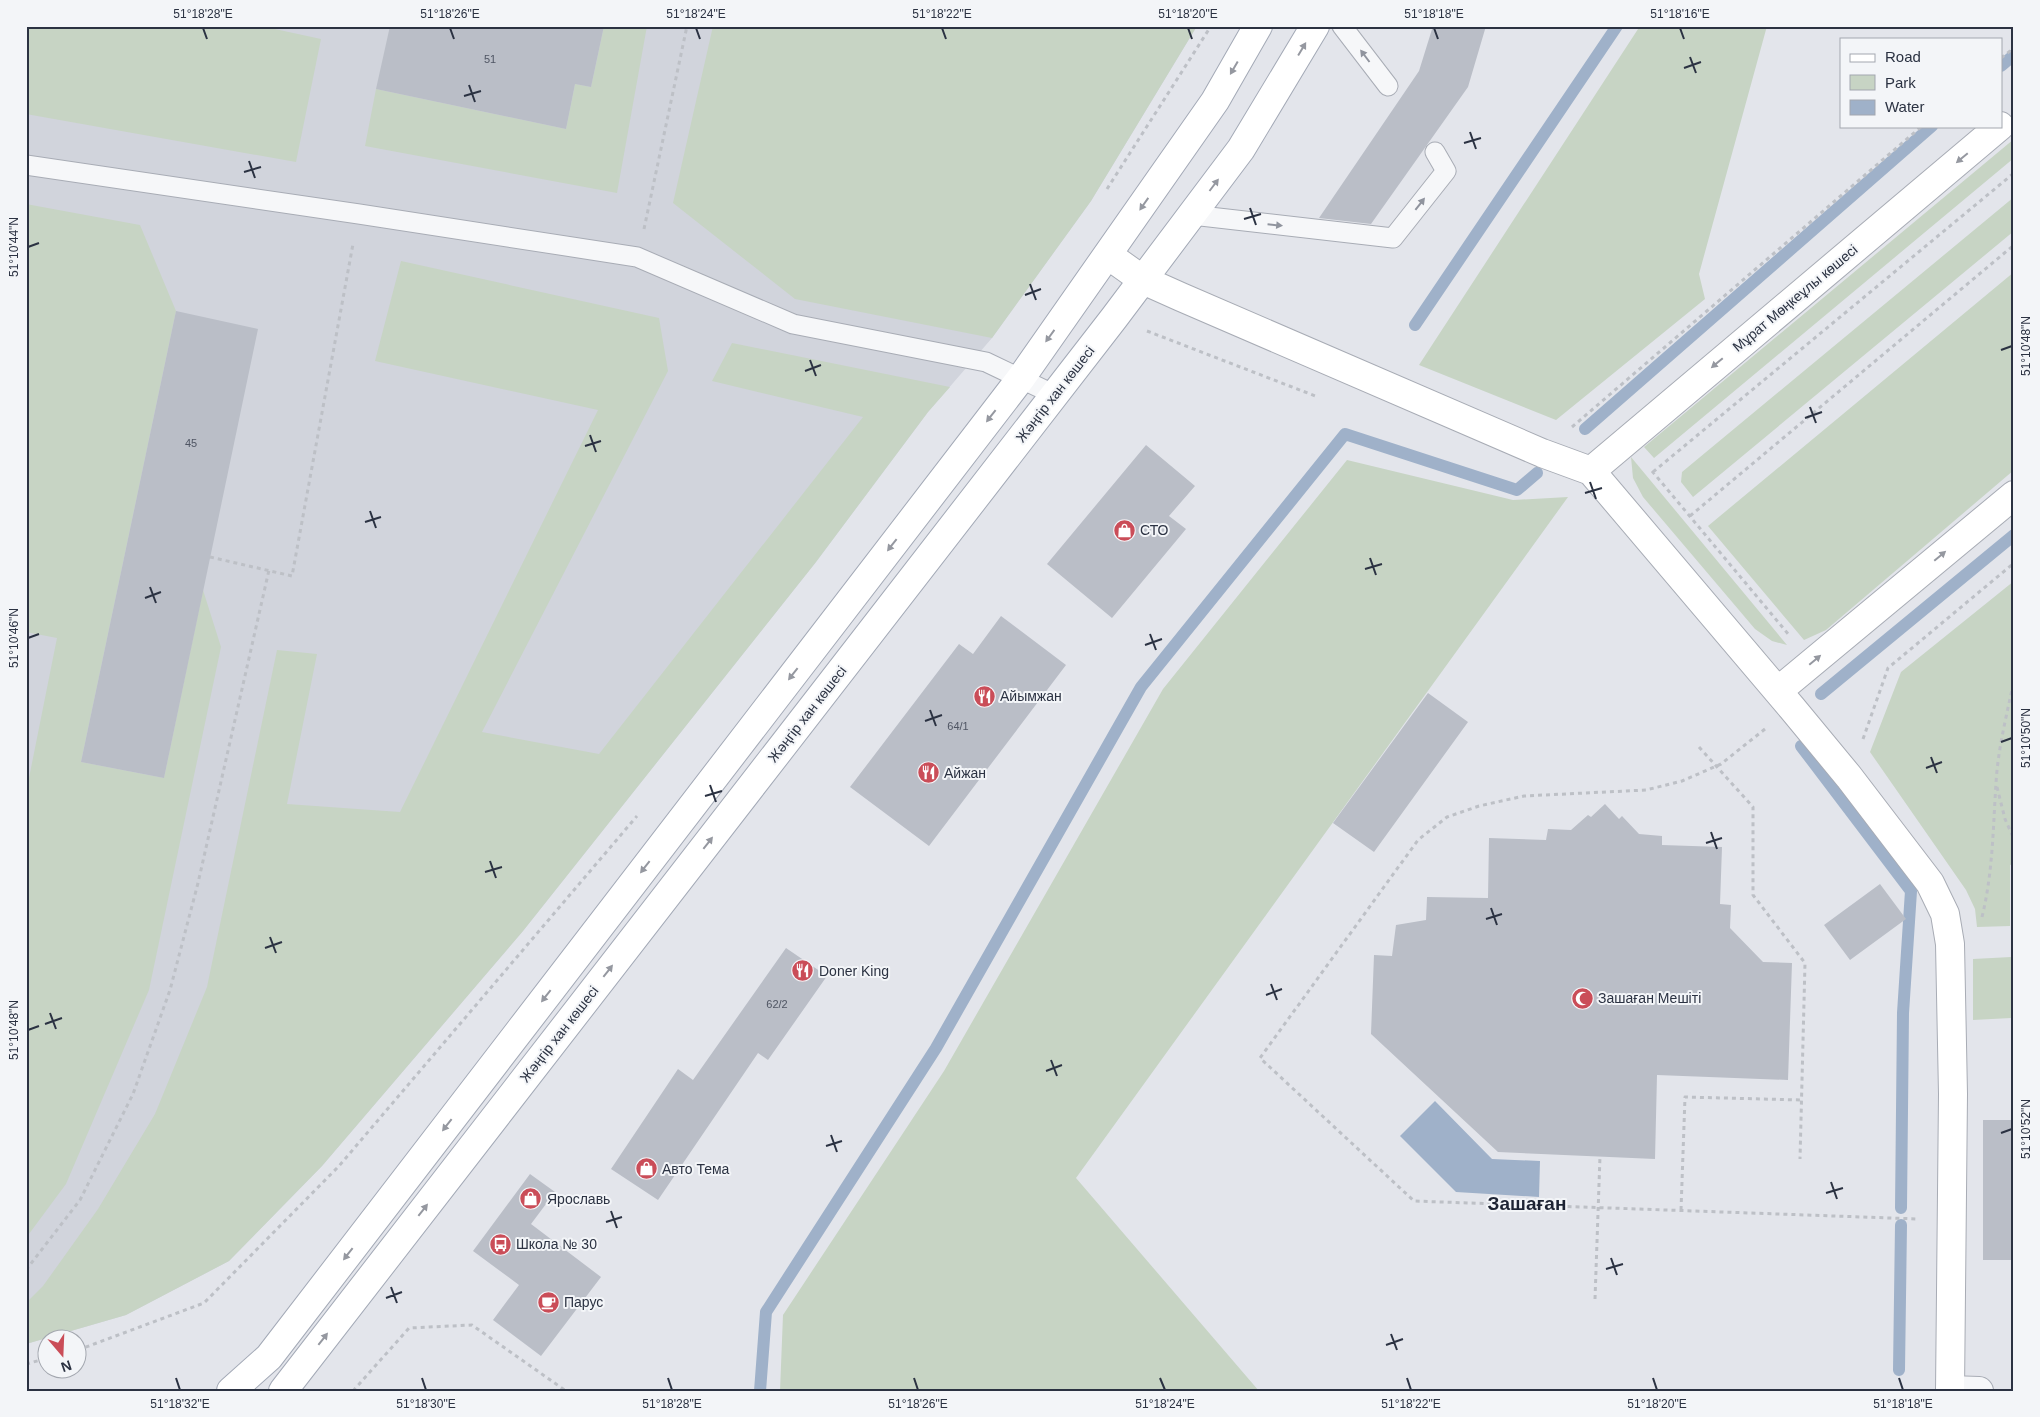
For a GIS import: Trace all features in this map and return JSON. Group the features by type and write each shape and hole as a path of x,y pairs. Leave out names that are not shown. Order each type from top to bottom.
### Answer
{"main road":[{"path":"231,1391 269,1357 1021,378 1215,101 1258,26"},
{"name":"Жәңгір хан көшесі","path":"283,1391 1055,395 1192,215 1241,149 1315,26"},
{"name":"Мұрат Мөңкеұлы көшесі","path":"2002,124 2014,114"},
{"name":"Мұрат Мөңкеұлы көшесі","path":"1590,471 1998,128"},
{"path":"1108,255 1142,280 1542,453 1590,471 1785,699 1849,777 1930,883 1939,900 1948,929 1951,960 1953,1094 1950,1390"},
{"path":"1785,699 2014,494"}],"street":[{"path":"1950,1390 1979,1391"}],"lane":[{"path":"1342,26 1388,86"},
{"path":"1192,215 1393,238 1446,171 1435,152"},
{"path":"26,165 359,214 637,258 793,324 986,362 1055,395"}],"path":[{"path":"637,258 687,26"},
{"path":"1106,190 1211,26"},
{"path":"2002,57 2014,48"},
{"path":"1542,453 1920,128"},
{"path":"1653,472 2014,173"},
{"path":"210,557 292,576 359,214"},
{"path":"1690,516 2014,245"},
{"path":"1648,466 1790,636"},
{"path":"1849,777 1888,668 2014,562"},
{"path":"26,1270 80,1200 133,1094 170,990 198,883 269,570"},
{"path":"1982,920 1995,824 1996,782 2001,744 2014,680"},
{"path":"1785,699 1715,766 1682,781 1646,790 1524,796 1478,806 1447,817 1418,840 1260,1058 1414,1201 1918,1219"},
{"path":"1699,747 1753,807 1753,895 1805,963 1800,1159"},
{"path":"1996,782 2005,819 2014,839"},
{"path":"88,1346 204,1303 339,1166 641,811"},
{"path":"1681,1210 1686,1097 1802,1100"},
{"path":"1595,1299 1600,1156"},
{"path":"353,1391 409,1328 472,1325 566,1391"}],"shaded area":[{"path":"26,26 1197,26 1091,201 992,338 928,412 816,562 523,931 322,1166 229,1261 126,1315 74,1330 38,1330 38,1341 26,1344"}],"green space":[{"path":"26,26 261,26 321,39 296,162 26,114"},
{"path":"604,26 647,26 617,193 365,146 376,89 566,129 575,84 591,87"},
{"path":"713,26 1197,26 1091,201 992,338 795,299 673,203"},
{"path":"1640,26 1767,26 1699,274 1705,299 1556,420 1419,365"},
{"path":"2014,139 2014,158 1654,458 1644,447"},
{"path":"2014,197 2014,231 1693,497 1681,482 1682,472"},
{"path":"26,204 140,225 176,311 81,762 164,778 203,590 221,647 149,990 66,1184 26,1238 26,793 57,638 26,632"},
{"path":"401,261 659,318 668,371 482,732 599,754 863,417 712,381 732,343 950,387 928,412 816,562 523,931 322,1166 229,1261 126,1315 74,1330 38,1330 38,1341 26,1344 26,1303 43,1286 98,1209 155,1114 207,987 277,650 317,654 287,804 400,812 598,410 375,361"},
{"path":"2014,272 2014,470 1826,630 1804,640 1708,526"},
{"path":"1631,457 1787,645 1772,641 1755,629 1643,497 1633,478"},
{"path":"1347,460 1513,500 1568,497 1076,1178 1259,1391 780,1391 783,1315 944,1071 1163,689"},
{"path":"2014,581 2014,864 2010,865 2010,926 1977,927 1975,909 1966,890 1870,752 1901,672"},
{"path":"2011,957 2011,1018 1973,1020 1973,959"}],"water":[{"path":"1435,1101 1492,1159 1540,1161 1539,1197 1456,1192 1400,1136"}],"building":[{"path":"390,26 604,26 591,87 575,84 566,129 376,89"},
{"path":"1433,26 1486,26 1468,87 1371,224 1319,218 1419,71"},
{"path":"176,311 258,329 164,778 81,762"},
{"path":"1146,445 1195,486 1169,516 1186,529 1112,618 1047,564"},
{"path":"1001,616 1066,665 929,846 850,787 959,644 973,654"},
{"path":"1428,693 1468,722 1374,852 1333,823"},
{"name":"Зашаған Мешіті","path":"1605,804 1619,819 1622,816 1639,834 1662,836 1662,845 1722,847 1720,904 1731,905 1730,928 1763,962 1792,963 1788,1080 1657,1075 1655,1159 1498,1152 1371,1034 1374,955 1392,956 1396,925 1426,920 1427,897 1488,898 1489,838 1546,840 1548,829 1571,830 1588,815 1591,817"},
{"path":"1880,884 1906,919 1850,960 1824,925"},
{"path":"786,948 827,976 768,1060 758,1053 658,1200 611,1169 678,1069 693,1080"},
{"path":"1983,1120 2014,1120 2014,1260 1983,1260"},
{"path":"530,1174 555,1192 531,1224 601,1277 541,1356 493,1320 519,1285 473,1251"}],"waterway":[{"path":"1415,325 1617,26"},
{"path":"2002,65 2014,55"},
{"path":"1585,429 1930,128"},
{"path":"760,1391 766,1312 936,1048 1141,687 1345,434 1517,490 1537,473"},
{"path":"1821,694 2014,535"},
{"path":"1801,746 1911,891 1903,1013 1901,1208"},
{"path":"1899,1370 1901,1225"}],"place":[{"name":"СТО","path":"1124,530"},
{"name":"Айымжан","path":"984,696"},
{"name":"Айжан","path":"928,773"},
{"name":"Doner King","path":"803,971"},
{"name":"Зашаған Мешіті","path":"1582,998"},
{"name":"Авто Тема","path":"646,1169"},
{"name":"Ярославь","path":"531,1199"},
{"name":"Школа № 30","path":"500,1244"},
{"name":"Парус","path":"548,1302"}],"district":[{"name":"Зашаған","path":"1527,1203"}]}
